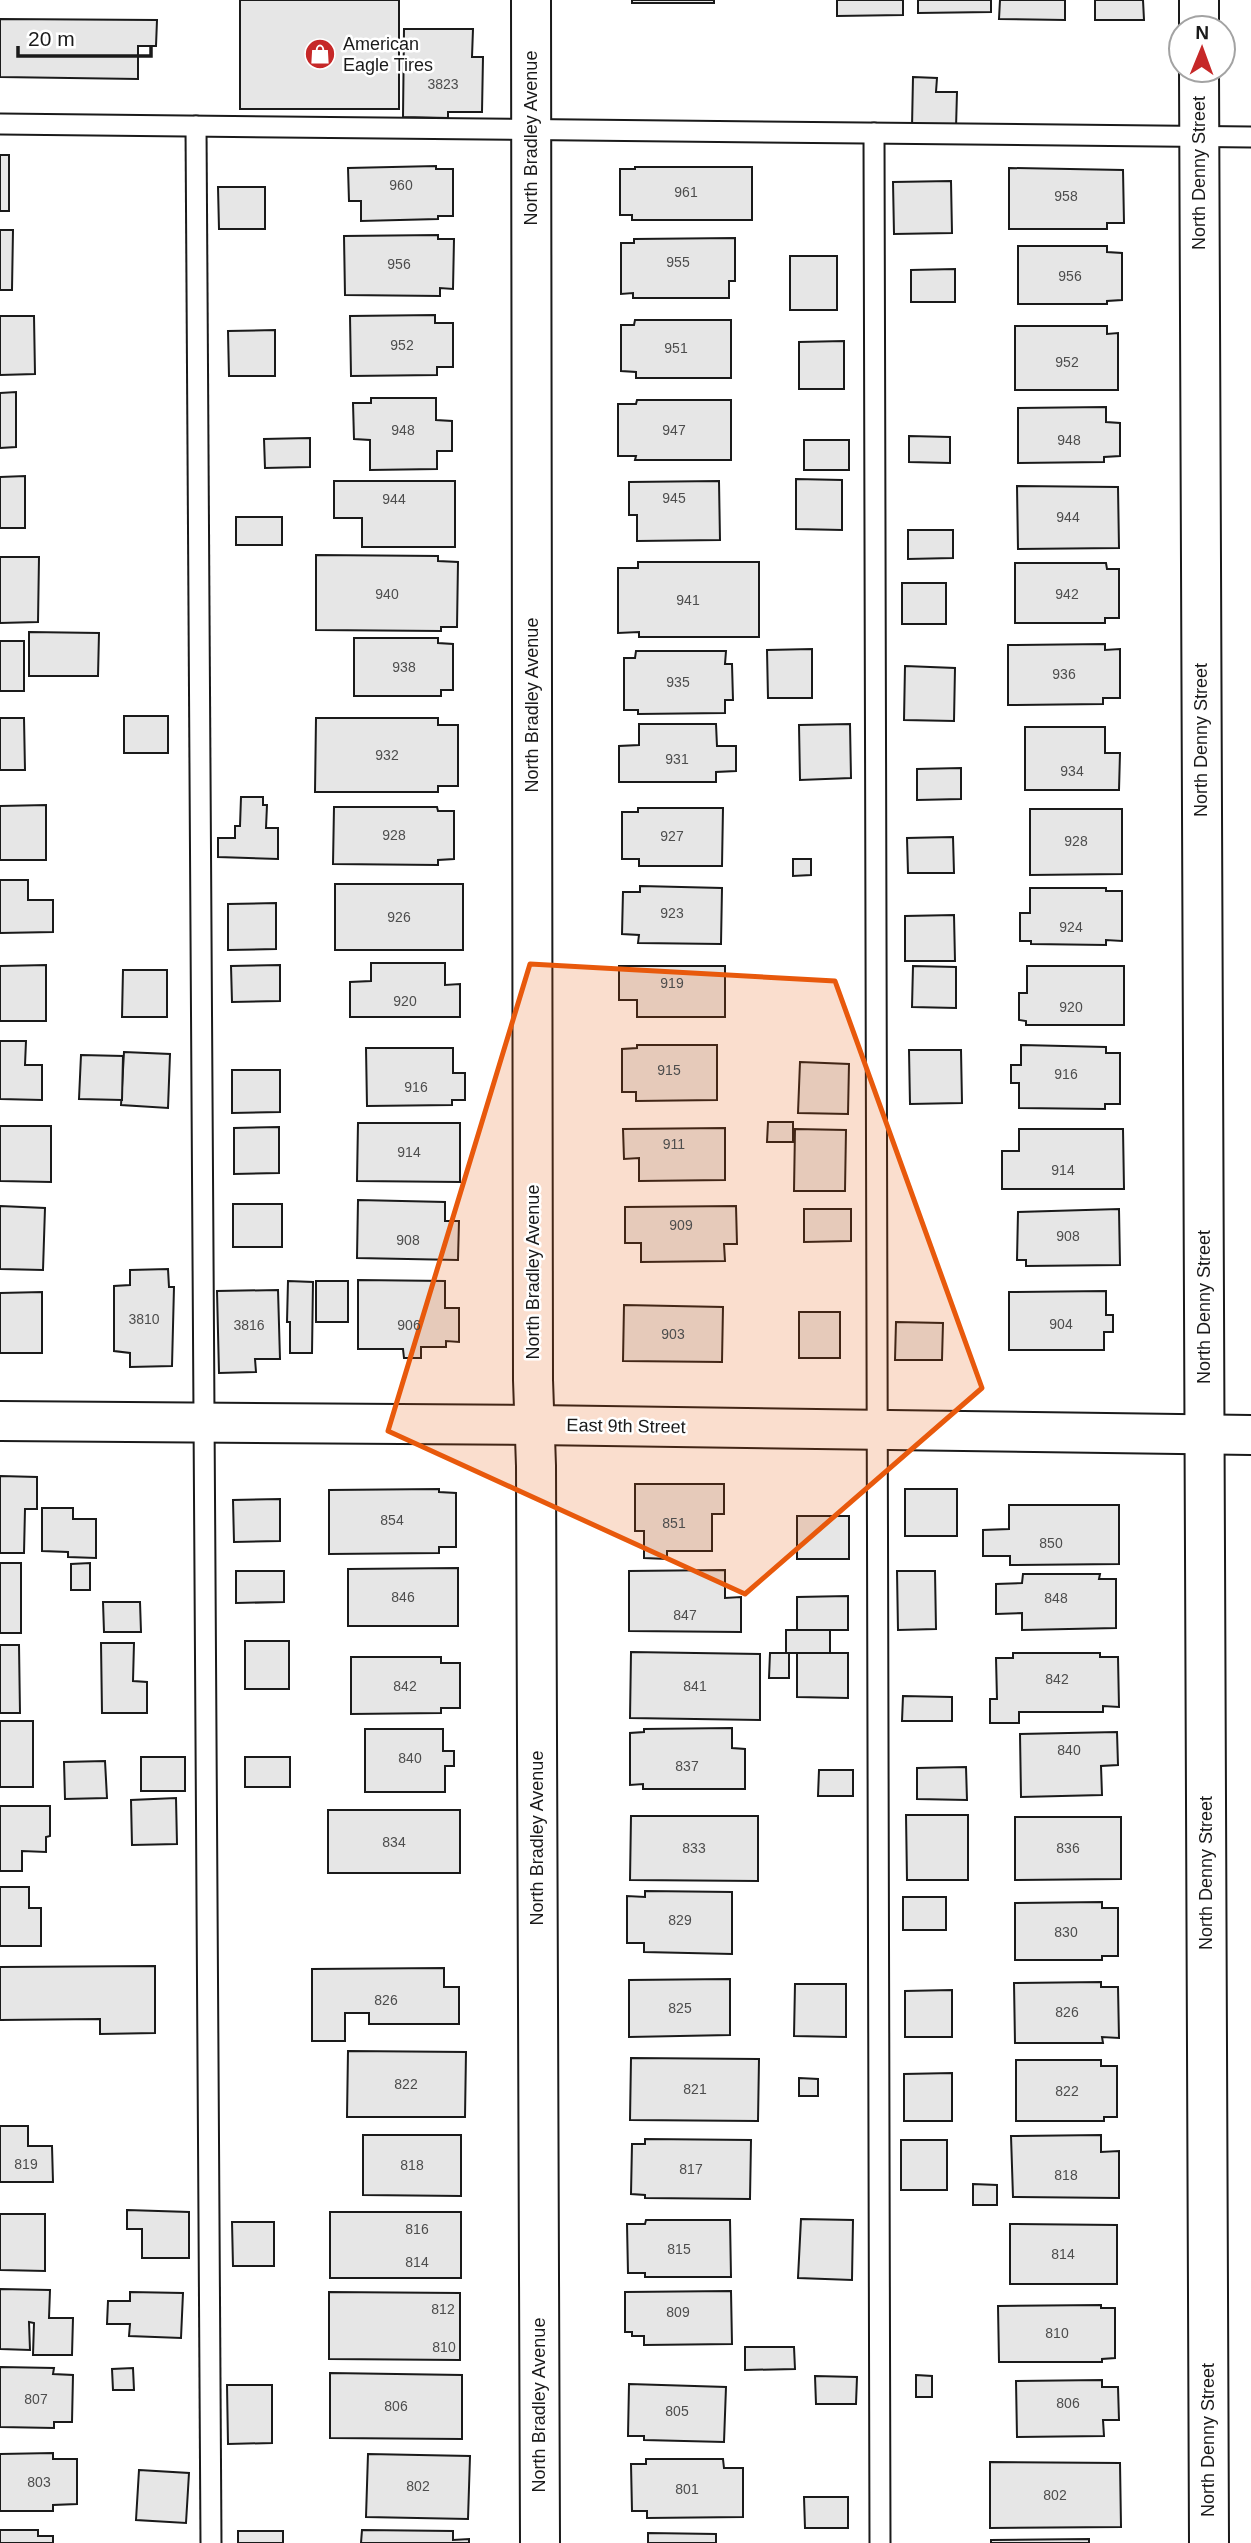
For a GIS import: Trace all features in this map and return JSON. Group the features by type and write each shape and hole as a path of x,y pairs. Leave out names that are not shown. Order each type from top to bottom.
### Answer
{"street":[{"name":"North Bradley Avenue","path":"531,0 533,1366 540,2543"},
{"name":"North Denny Street","path":"1199,84 1209,2543"},
{"name":"East 9th Street","path":"0,1421 1251,1435"}],"lane":[{"path":"0,124 1251,137"},
{"path":"196,126 211,2543"},
{"path":"874,133 880,2543"}],"highlighted area":[{"path":"530,964 835,981 982,1388 745,1594 388,1431"}],"building":[{"name":"American Eagle Tires","path":"240,0 399,0 399,109 240,109"},
{"path":"632,0 714,0 714,3 632,3"},
{"path":"837,0 903,0 903,15 837,16"},
{"path":"918,0 991,0 991,12 918,13"},
{"path":"1000,0 1065,0 1065,20 999,19"},
{"path":"1095,0 1143,0 1144,20 1095,20"},
{"path":"0,19 157,20 156,46 138,46 138,79 0,77"},
{"path":"404,29 473,29 472,57 483,57 482,112 448,112 448,118 403,117"},
{"path":"913,77 937,78 936,92 957,92 956,128 912,127"},
{"path":"0,155 9,155 9,211 0,211"},
{"path":"436,166 436,169 453,169 453,216 438,216 438,219 361,221 361,201 349,201 348,168"},
{"path":"752,167 752,220 632,220 632,215 620,215 620,169"},
{"path":"1009,168 1123,170 1124,223 1107,223 1107,229 1009,229"},
{"path":"951,181 952,233 894,234 893,182"},
{"path":"218,187 265,187 265,229 219,229"},
{"path":"0,230 13,230 12,290 0,290"},
{"path":"438,235 438,239 454,239 453,289 440,288 440,296 345,295 344,236"},
{"path":"735,238 735,281 729,281 729,298 633,298 633,293 621,294 621,243 634,243 634,239"},
{"path":"1018,246 1107,246 1107,252 1122,253 1122,300 1107,301 1107,304 1018,304"},
{"path":"790,256 837,256 837,310 790,310"},
{"path":"955,269 955,302 911,302 911,270"},
{"path":"435,315 435,323 453,323 453,367 437,367 437,375 351,376 350,316"},
{"path":"0,316 34,316 35,374 0,375"},
{"path":"635,320 731,320 731,378 636,378 636,372 621,371 621,325 634,325"},
{"path":"1015,326 1107,326 1107,334 1118,333 1118,390 1015,390"},
{"path":"275,330 275,376 229,376 228,331"},
{"path":"844,341 844,389 799,389 799,342"},
{"path":"16,392 16,447 0,448 0,393"},
{"path":"371,398 436,398 436,420 452,421 452,451 437,451 437,469 370,470 370,440 354,439 353,403 371,403"},
{"path":"637,400 731,400 731,460 635,460 636,456 618,456 618,404 636,404"},
{"path":"1106,407 1106,422 1120,423 1120,456 1104,457 1104,462 1018,463 1018,408"},
{"path":"909,436 950,437 950,463 909,462"},
{"path":"310,438 310,467 265,468 264,439"},
{"path":"804,440 849,440 849,470 804,470"},
{"path":"25,476 25,528 0,528 0,477"},
{"path":"796,479 842,480 842,530 796,529"},
{"path":"334,481 455,481 455,547 362,547 362,518 334,518"},
{"path":"719,481 720,540 637,541 637,515 629,515 629,482"},
{"path":"1017,486 1118,487 1119,548 1018,549"},
{"path":"236,517 282,517 282,545 236,545"},
{"path":"908,530 953,530 953,558 908,559"},
{"path":"316,555 438,556 438,561 458,562 457,627 441,627 441,631 316,630"},
{"path":"0,557 39,557 38,622 0,623"},
{"path":"638,562 759,562 759,637 639,637 639,632 618,633 618,568 638,568"},
{"path":"1015,563 1106,563 1107,569 1119,569 1119,618 1105,618 1105,623 1015,623"},
{"path":"902,583 946,583 946,624 902,624"},
{"path":"29,632 99,633 98,676 29,676"},
{"path":"354,638 438,638 438,643 453,644 453,690 441,690 441,696 354,696"},
{"path":"0,641 24,641 24,691 0,691"},
{"path":"1105,644 1105,650 1120,649 1120,698 1103,698 1103,704 1008,705 1008,645"},
{"path":"812,649 812,698 768,698 767,650"},
{"path":"636,651 726,651 725,664 732,664 733,700 725,700 725,713 638,714 638,710 624,710 624,658 635,658"},
{"path":"905,666 955,668 954,721 904,720"},
{"path":"124,716 168,716 168,753 124,753"},
{"path":"0,718 24,718 25,770 0,770"},
{"path":"316,718 438,718 438,725 458,725 458,786 438,786 438,792 315,792"},
{"path":"639,724 716,724 717,746 736,746 736,771 716,772 716,782 619,782 619,746 639,745"},
{"path":"850,724 851,778 800,780 799,725"},
{"path":"1025,727 1105,727 1105,753 1120,753 1119,790 1025,790"},
{"path":"961,768 961,799 917,800 917,769"},
{"path":"241,797 263,797 263,805 267,805 266,828 278,828 278,859 218,857 218,838 235,838 235,826 240,826"},
{"path":"46,805 46,860 0,860 0,806"},
{"path":"334,807 437,807 438,811 454,811 454,859 438,860 438,865 333,864"},
{"path":"638,808 723,808 722,866 639,866 639,859 622,859 622,812 638,812"},
{"path":"1030,809 1122,809 1122,874 1030,875"},
{"path":"953,837 954,873 908,873 907,838"},
{"path":"793,859 811,859 811,875 793,876"},
{"path":"0,880 28,880 28,900 53,900 53,932 0,933"},
{"path":"335,884 463,884 463,950 335,950"},
{"path":"640,886 722,888 721,944 638,943 639,935 622,934 623,892 640,892"},
{"path":"1030,888 1106,888 1106,891 1122,891 1122,941 1106,940 1106,945 1031,944 1031,941 1020,941 1020,913 1030,913"},
{"path":"276,903 276,949 228,950 228,904"},
{"path":"954,915 955,961 905,961 905,916"},
{"path":"371,963 445,963 445,985 460,984 460,1017 350,1017 350,982 371,981"},
{"path":"46,965 46,1021 0,1021 0,966"},
{"path":"280,965 280,1001 232,1002 231,966"},
{"path":"619,966 725,966 725,1017 637,1017 637,1000 619,1000"},
{"path":"913,966 956,967 956,1008 912,1007"},
{"path":"1027,966 1124,966 1124,1025 1026,1025 1026,1021 1019,1020 1019,993 1027,993"},
{"path":"123,970 167,970 167,1017 122,1017"},
{"path":"0,1041 26,1041 25,1065 42,1065 42,1100 0,1099"},
{"path":"637,1045 717,1045 717,1100 636,1101 636,1092 622,1092 622,1049 637,1048"},
{"path":"1021,1045 1106,1047 1106,1053 1120,1053 1120,1104 1105,1104 1105,1109 1019,1108 1019,1083 1011,1083 1011,1065 1021,1065"},
{"path":"366,1048 453,1048 453,1073 465,1073 465,1100 452,1100 452,1105 367,1106"},
{"path":"909,1050 961,1050 962,1103 910,1104"},
{"path":"124,1052 170,1054 168,1108 121,1105"},
{"path":"81,1055 123,1056 122,1100 79,1099"},
{"path":"800,1062 849,1064 848,1114 798,1113"},
{"path":"232,1070 280,1070 280,1112 232,1113"},
{"path":"768,1122 793,1122 793,1142 767,1142"},
{"path":"358,1123 460,1123 460,1182 357,1181"},
{"path":"0,1126 51,1126 51,1182 0,1181"},
{"path":"279,1127 279,1173 234,1174 234,1128"},
{"path":"725,1128 725,1180 639,1181 639,1158 624,1159 623,1129"},
{"path":"795,1129 846,1130 845,1191 794,1191"},
{"path":"1019,1129 1123,1129 1124,1189 1002,1189 1002,1151 1019,1151"},
{"path":"358,1200 445,1202 445,1221 459,1221 458,1260 357,1258"},
{"path":"233,1204 282,1204 282,1247 233,1247"},
{"path":"0,1206 45,1208 43,1270 0,1269"},
{"path":"736,1206 737,1244 724,1244 725,1261 641,1262 641,1243 625,1243 625,1207"},
{"path":"804,1209 851,1209 851,1241 804,1242"},
{"path":"1119,1209 1120,1265 1026,1266 1026,1260 1017,1260 1018,1212"},
{"path":"168,1269 169,1287 174,1287 172,1366 130,1367 130,1353 114,1351 114,1286 130,1285 130,1270"},
{"path":"358,1280 445,1281 445,1308 459,1308 459,1342 446,1341 446,1347 421,1347 421,1358 404,1358 403,1349 358,1349"},
{"path":"288,1281 313,1282 312,1353 290,1353 290,1322 287,1322"},
{"path":"316,1281 348,1281 348,1322 316,1322"},
{"path":"278,1290 280,1359 255,1359 256,1372 219,1373 217,1291"},
{"path":"1106,1291 1106,1315 1113,1315 1113,1332 1104,1332 1104,1350 1009,1350 1009,1292"},
{"path":"42,1292 42,1353 0,1353 0,1293"},
{"path":"624,1305 723,1307 722,1362 623,1361"},
{"path":"799,1312 840,1312 840,1358 799,1358"},
{"path":"896,1322 943,1323 942,1360 895,1360"},
{"path":"0,1476 37,1477 37,1509 25,1509 24,1553 0,1553"},
{"path":"635,1484 724,1484 724,1514 712,1514 712,1551 667,1551 667,1559 644,1558 644,1531 635,1531"},
{"path":"439,1489 439,1492 456,1493 456,1547 439,1547 439,1553 329,1554 329,1490"},
{"path":"905,1489 957,1489 957,1536 905,1536"},
{"path":"280,1499 280,1541 234,1542 233,1500"},
{"path":"1009,1505 1119,1505 1119,1564 1010,1565 1010,1556 983,1556 983,1530 1009,1529"},
{"path":"42,1508 73,1508 73,1519 96,1519 96,1558 68,1557 68,1552 42,1551"},
{"path":"797,1516 849,1516 849,1559 797,1559"},
{"path":"0,1563 21,1563 21,1633 0,1633"},
{"path":"90,1563 90,1590 71,1590 71,1564"},
{"path":"458,1568 458,1626 348,1626 348,1569"},
{"path":"725,1570 725,1598 741,1597 741,1632 629,1631 629,1571"},
{"path":"236,1571 284,1571 284,1602 236,1603"},
{"path":"897,1571 935,1571 936,1629 898,1630"},
{"path":"1023,1574 1100,1574 1099,1579 1116,1579 1116,1628 1022,1630 1022,1613 996,1614 996,1584 1022,1583"},
{"path":"848,1596 848,1630 797,1630 797,1597"},
{"path":"103,1602 140,1602 141,1632 104,1632"},
{"path":"786,1630 830,1630 830,1653 786,1653"},
{"path":"245,1641 289,1641 289,1689 245,1689"},
{"path":"101,1643 134,1643 133,1681 147,1682 147,1713 102,1713"},
{"path":"0,1645 19,1645 20,1713 0,1713"},
{"path":"631,1652 760,1654 760,1720 630,1718"},
{"path":"770,1653 789,1653 789,1678 769,1678"},
{"path":"797,1653 848,1653 848,1698 797,1697"},
{"path":"1013,1653 1100,1653 1100,1657 1118,1657 1119,1707 1103,1706 1103,1712 1019,1712 1019,1723 990,1723 990,1699 997,1699 996,1658 1013,1658"},
{"path":"351,1657 441,1657 441,1663 460,1663 460,1708 441,1708 441,1713 351,1714"},
{"path":"903,1696 952,1697 952,1721 902,1721"},
{"path":"0,1721 33,1721 33,1787 0,1787"},
{"path":"732,1728 732,1748 745,1749 745,1789 643,1789 643,1784 630,1785 630,1733 644,1732 644,1729"},
{"path":"365,1729 443,1729 443,1751 454,1751 454,1766 445,1766 445,1792 365,1792"},
{"path":"1117,1732 1118,1765 1101,1766 1102,1795 1021,1797 1020,1734"},
{"path":"141,1757 185,1757 185,1791 141,1791"},
{"path":"245,1757 290,1757 290,1787 245,1787"},
{"path":"105,1761 107,1798 65,1799 64,1762"},
{"path":"966,1767 967,1800 917,1799 917,1768"},
{"path":"819,1770 853,1770 853,1796 818,1796"},
{"path":"176,1798 177,1844 132,1845 131,1800"},
{"path":"0,1806 50,1806 50,1836 46,1837 46,1852 22,1851 22,1871 0,1871"},
{"path":"328,1810 460,1810 460,1873 328,1873"},
{"path":"906,1815 968,1815 968,1880 907,1880"},
{"path":"631,1816 758,1816 758,1881 630,1880"},
{"path":"1015,1817 1121,1817 1121,1879 1015,1880"},
{"path":"0,1887 29,1887 29,1908 41,1908 41,1946 0,1946"},
{"path":"645,1891 732,1892 732,1954 644,1952 644,1943 627,1943 627,1896 645,1897"},
{"path":"903,1897 946,1897 946,1930 903,1930"},
{"path":"1102,1902 1102,1908 1118,1908 1118,1956 1102,1956 1102,1960 1015,1960 1015,1903"},
{"path":"155,1966 155,2033 100,2034 100,2019 0,2020 0,1967"},
{"path":"444,1968 444,1987 459,1987 459,2024 369,2024 369,2013 345,2013 345,2041 312,2041 312,1969"},
{"path":"730,1979 730,2035 629,2037 629,1980"},
{"path":"1101,1982 1101,1987 1118,1987 1119,2038 1102,2037 1103,2043 1015,2043 1014,1983"},
{"path":"795,1984 846,1984 846,2037 794,2036"},
{"path":"952,1990 952,2037 905,2037 905,1991"},
{"path":"348,2051 466,2052 465,2117 347,2117"},
{"path":"631,2058 759,2059 758,2121 630,2120"},
{"path":"1016,2060 1101,2060 1101,2066 1117,2066 1117,2117 1104,2117 1104,2121 1016,2121"},
{"path":"952,2073 952,2121 904,2121 904,2074"},
{"path":"799,2078 818,2079 818,2096 799,2096"},
{"path":"0,2126 28,2126 28,2146 52,2146 53,2182 0,2182"},
{"path":"363,2135 461,2135 461,2196 363,2195"},
{"path":"1101,2135 1101,2152 1119,2151 1119,2198 1013,2197 1011,2136"},
{"path":"645,2139 751,2140 750,2199 645,2198 645,2195 631,2194 632,2144 645,2144"},
{"path":"901,2140 947,2140 947,2190 901,2190"},
{"path":"973,2184 997,2185 997,2205 973,2205"},
{"path":"127,2210 189,2212 189,2258 142,2258 142,2229 127,2229"},
{"path":"330,2212 461,2212 461,2278 330,2278"},
{"path":"0,2214 45,2214 45,2271 0,2270"},
{"path":"801,2219 853,2220 852,2280 798,2278"},
{"path":"646,2220 730,2220 731,2277 645,2277 645,2273 628,2273 627,2224 645,2224"},
{"path":"232,2222 274,2222 274,2266 233,2266"},
{"path":"1010,2224 1117,2225 1117,2284 1010,2284"},
{"path":"0,2289 50,2290 49,2318 73,2318 72,2355 33,2355 34,2323 29,2322 30,2350 0,2349"},
{"path":"731,2291 732,2344 644,2345 644,2336 632,2336 632,2332 625,2332 625,2292"},
{"path":"130,2292 183,2293 181,2338 129,2336 130,2324 107,2324 108,2301 130,2301"},
{"path":"329,2292 460,2293 460,2360 329,2359"},
{"path":"1101,2305 1101,2308 1115,2308 1115,2358 1102,2359 1102,2362 999,2362 998,2306"},
{"path":"745,2347 794,2347 795,2369 745,2370"},
{"path":"0,2367 54,2368 53,2374 73,2375 72,2422 54,2422 54,2428 0,2427"},
{"path":"133,2368 134,2390 113,2390 112,2369"},
{"path":"330,2373 462,2375 462,2439 330,2438"},
{"path":"916,2375 932,2376 932,2397 916,2397"},
{"path":"815,2376 857,2377 856,2404 816,2404"},
{"path":"1102,2380 1102,2387 1118,2387 1119,2420 1103,2420 1104,2436 1017,2437 1016,2381"},
{"path":"629,2384 726,2387 724,2442 644,2440 644,2436 628,2436"},
{"path":"227,2385 272,2385 272,2443 228,2444"},
{"path":"53,2453 53,2459 77,2459 77,2504 53,2505 53,2511 0,2511 0,2454"},
{"path":"368,2454 470,2456 468,2519 366,2517"},
{"path":"646,2459 723,2459 724,2468 743,2468 743,2517 647,2518 647,2511 632,2511 631,2464 646,2464"},
{"path":"990,2462 1120,2463 1121,2527 990,2528"},
{"path":"139,2470 189,2473 186,2523 136,2520"},
{"path":"804,2497 848,2497 848,2528 805,2528"},
{"path":"0,2530 38,2530 38,2536 53,2536 53,2543 0,2543"},
{"path":"362,2530 453,2531 453,2540 469,2539 469,2543 361,2543"},
{"path":"238,2531 283,2531 283,2543 238,2543"},
{"path":"648,2533 716,2534 716,2543 648,2543"},
{"path":"1089,2539 1089,2543 991,2543 991,2540"}],"place":[{"name":"American Eagle Tires","path":"320,54"}]}
